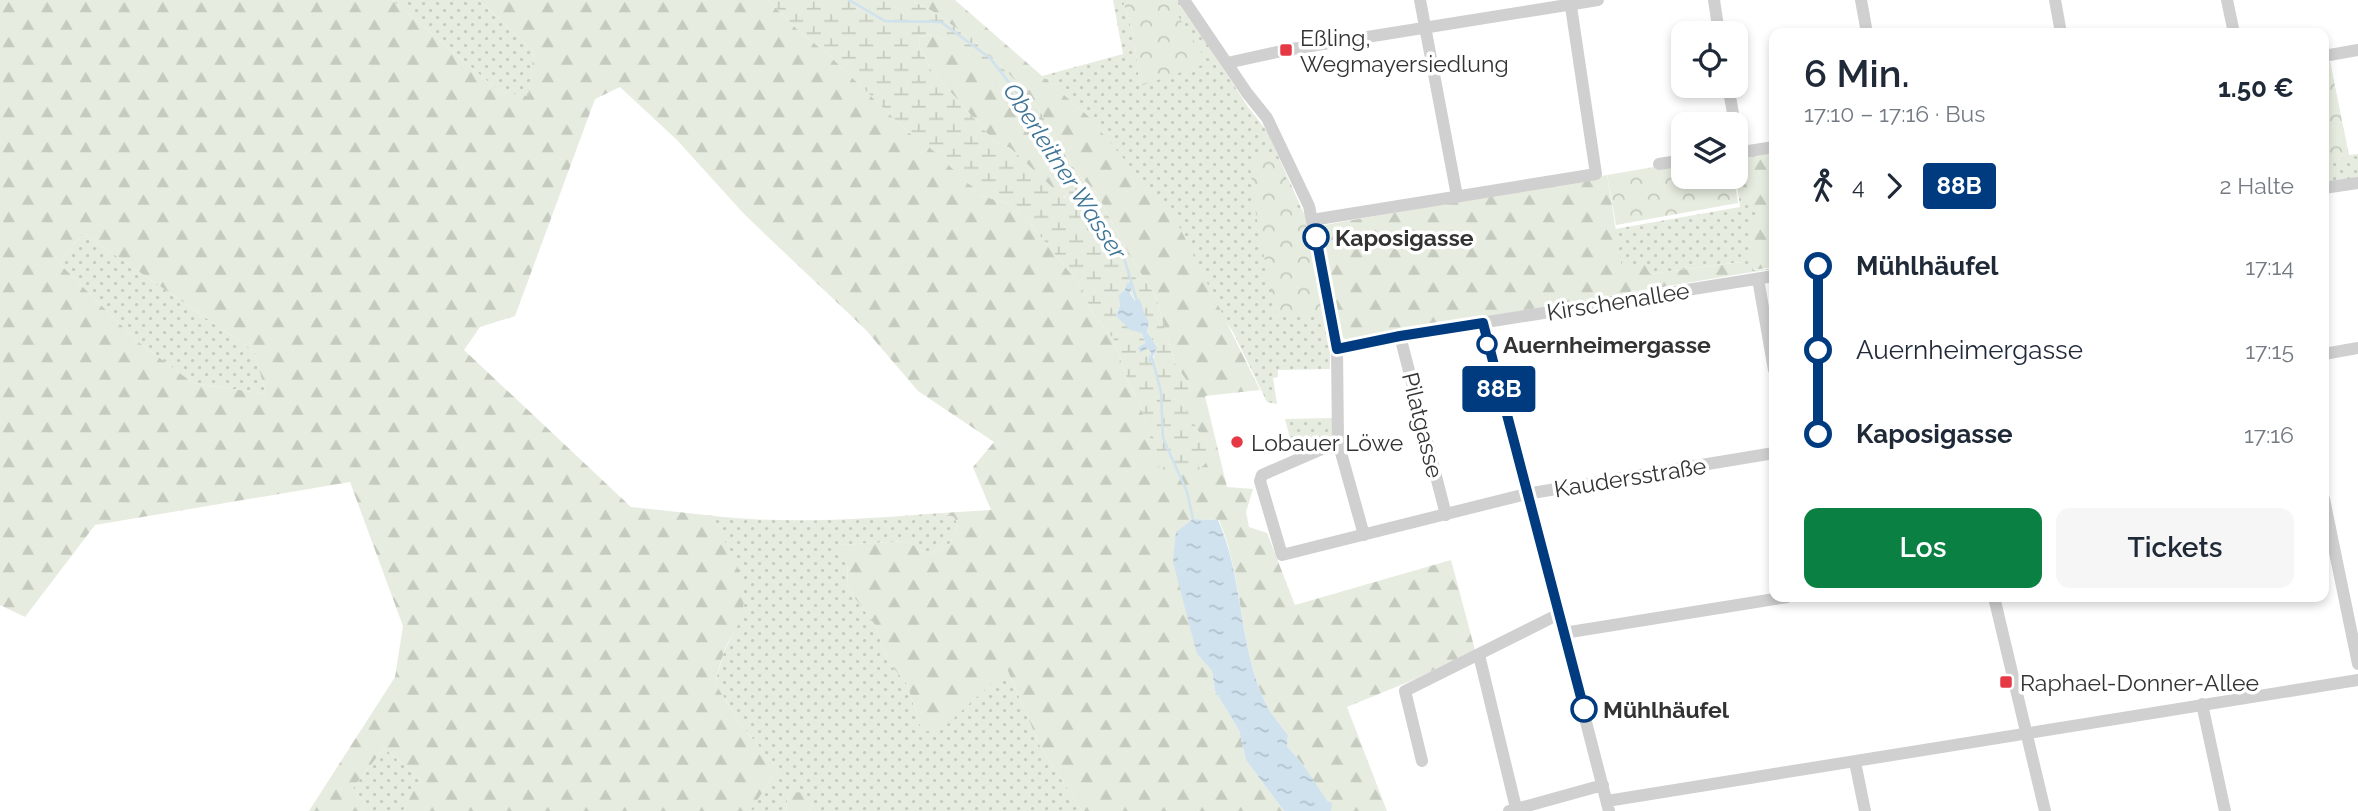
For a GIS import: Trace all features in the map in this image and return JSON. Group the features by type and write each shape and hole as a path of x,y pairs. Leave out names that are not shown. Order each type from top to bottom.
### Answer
{"street":[{"path":"1184,0 1267,118 1309,205 1337,349 1338,442 1364,535"},
{"path":"1420,0 1457,196"},
{"path":"1227,63 1254,55 1570,2 1598,0"},
{"path":"1714,0 1717,21"},
{"path":"1861,0 1866,28"},
{"path":"2055,0 2061,28"},
{"path":"2227,0 2233,28"},
{"path":"1312,220 1596,174 1570,2"},
{"path":"2329,55 2358,50"},
{"path":"1748,151 1769,148"},
{"path":"1659,164 1671,162"},
{"path":"2329,187 2358,183"},
{"name":"Kirschenallee","path":"1337,349 1400,336 1769,277"},
{"path":"1758,279 1769,342"},
{"path":"1483,323 1608,806 1855,762 2358,680"},
{"name":"Pilatgasse","path":"1400,336 1446,515"},
{"path":"2329,353 2358,348"},
{"name":"Kaudersstraße","path":"1338,442 1262,475 1260,481 1282,555 1526,494 1769,454"},
{"path":"2329,525 2358,664"},
{"path":"1564,633 1769,600"},
{"path":"1995,602 2045,811"},
{"path":"1422,761 1405,691 1559,614"},
{"path":"1479,655 1512,810 1603,785"},
{"path":"2202,704 2225,811"},
{"path":"1855,762 1866,811"}],"green space":[{"path":"0,0 392,0 499,91 528,96 534,51 479,0 768,0 908,132 929,146 982,196 1007,203 1033,227 1080,285 1093,314 1113,338 1129,384 1140,405 1159,466 1208,447 1185,410 1189,384 1175,364 1156,297 1131,258 1096,192 1077,173 1037,107 1009,74 976,42 932,11 911,0 955,0 1087,115 1177,222 1260,390 1205,396 1227,487 1253,489 1246,512 1249,527 1267,533 1295,605 1451,560 1475,650 1413,680 1347,707 1387,811 1331,811 1304,766 1287,746 1288,735 1268,708 1257,682 1245,636 1233,565 1219,520 1193,519 1187,611 1197,654 1212,671 1215,691 1239,730 1246,760 1284,811 1082,811 1040,746 1007,669 940,731 922,731 907,684 888,662 876,626 848,589 847,563 840,545 907,541 928,554 949,545 958,525 954,517 942,513 991,510 973,467 994,442 918,391 865,329 745,215 677,140 620,87 595,99 515,316 480,327 464,350 631,507 706,515 723,538 741,576 744,604 741,618 721,660 715,683 741,725 778,769 750,811 403,811 420,779 384,748 353,788 365,803 361,811 309,811 395,677 403,626 350,482 95,525 25,617 0,605","holes":["83,233 254,351 266,394 193,383 137,341 59,263"]},
{"path":"392,0 479,0 534,51 528,97 499,91"},
{"path":"768,0 911,0 932,11 976,42 1009,74 1037,107 1077,173 1096,192 1131,258 1156,297 1175,364 1189,384 1186,410 1208,447 1210,458 1204,465 1187,474 1174,473 1159,467 1140,405 1129,384 1113,338 1093,314 1080,285 1033,227 1007,203 982,196","holes":["933,35 957,47 978,63 996,82 1027,125 1067,194 1064,198 1010,148 995,142 931,70 919,46 920,37","1125,290 1129,290 1142,312 1156,348 1153,360 1148,347 1138,347 1145,343 1142,333 1116,316"]},
{"path":"1113,0 1123,0 1134,37 1140,86 1169,5 1168,0 1179,0 1248,107 1267,131 1305,216 1330,351 1330,369 1278,370 1278,377 1273,378 1277,404 1267,402 1233,332 1087,115 1042,76 1123,54"},
{"path":"1123,0 1168,0 1208,63 1140,86 1134,37"},
{"path":"933,35 957,47 978,63 996,82 1027,125 1067,194 1063,198 1010,148 995,142 931,70 919,46 920,37"},
{"path":"2329,62 2349,155 2358,154 2358,178 2329,182"},
{"path":"2329,62 2349,157 2329,162"},
{"path":"1769,152 1769,155 1748,158 1748,155"},
{"path":"1271,154 1306,224 1323,317 1277,314 1257,218 1250,160"},
{"path":"1769,155 1769,268 1753,270 1750,224 1757,212 1746,202 1744,189 1748,189 1748,158"},
{"path":"1671,164 1671,189 1736,189 1738,203 1616,225 1607,175"},
{"path":"1607,175 1622,268 1644,264 1650,274 1741,262 1746,273 1347,340 1339,336 1319,226"},
{"path":"1748,187 1757,211 1753,270 1769,270 1746,273 1740,262 1650,274 1622,269 1615,229 1740,207 1738,189 1748,189"},
{"path":"83,233 254,351 266,394 193,383 137,341 59,263"},
{"path":"1333,418 1332,438 1293,450 1285,419"},
{"path":"942,513 954,517 958,525 949,545 928,554 907,541 841,545 847,563 848,589 876,626 888,662 907,684 922,731 940,730 1007,669 1040,746 1082,811 810,811 812,803 789,794 787,811 750,811 778,769 741,725 715,683 724,652 740,620 706,515 795,520"},
{"path":"384,748 420,779 403,811 361,811 365,803 353,788"},
{"path":"799,792 807,795 812,803 810,811 787,811 789,794"}],"water":[{"path":"1133,282 1130,293 1135,301 1139,299 1141,302 1149,321 1147,331 1157,348 1150,363 1148,361 1151,353 1148,348 1140,353 1138,347 1145,343 1142,333 1130,330 1116,316 1120,305 1119,295 1125,290 1127,283"},
{"path":"1193,519 1218,520 1233,565 1245,636 1257,682 1268,708 1288,735 1287,746 1327,801 1332,803 1331,811 1284,811 1246,760 1239,730 1215,691 1212,671 1197,654 1173,562 1176,532"}],"waterway":[{"name":"Oberleitner Wasser","path":"849,0 885,21 941,22 990,58 1036,117 1122,251 1137,301"},
{"name":"Oberleitner Wasser","path":"1152,358 1161,392 1163,438 1187,492 1193,519"}],"bus line":[{"name":"88B","path":"1316,237 1337,349 1483,323 1584,709"}],"place":[{"name":"Eßling, Wegmayersiedlung","path":"1286,50"},
{"name":"Kaposigasse","path":"1316,237"},
{"name":"Auernheimergasse","path":"1487,344"},
{"name":"Lobauer Löwe","path":"1237,442"},
{"name":"Raphael-Donner-Allee","path":"2006,682"},
{"name":"Mühlhäufel","path":"1584,709"}]}
